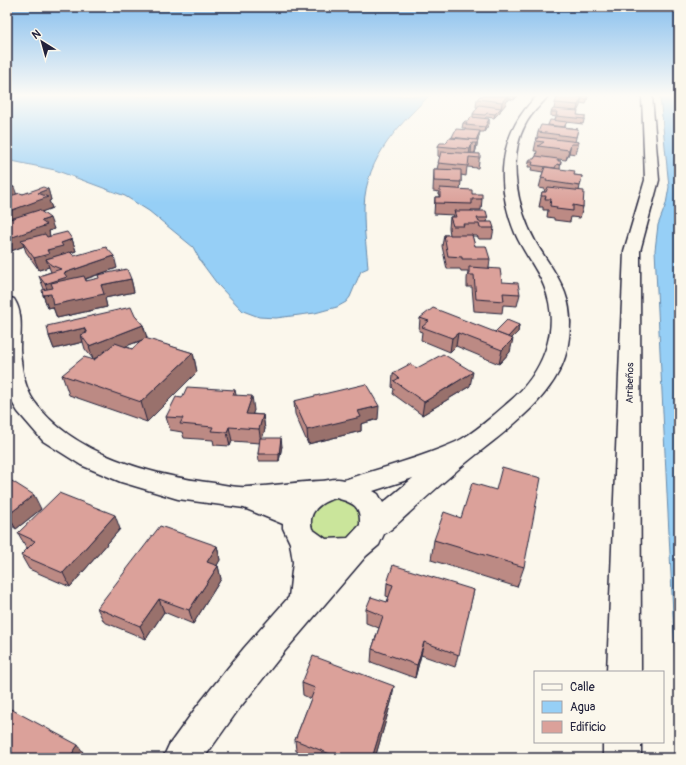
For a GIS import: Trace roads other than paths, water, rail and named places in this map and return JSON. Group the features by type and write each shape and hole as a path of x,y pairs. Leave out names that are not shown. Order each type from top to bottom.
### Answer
{"street":[{"path":"182,758 247,669 304,602 355,548 371,534 375,526 466,448 510,415 534,390 548,369 558,347 560,323 559,303 551,283 523,233 515,208 508,167 509,151 517,132"},
{"name":"Arribeños","path":"624,671 632,251 652,180 649,132"},
{"path":"7,303 12,328 10,350 15,388 26,407 52,435 90,458 130,475 178,489 246,498 318,492 332,488 346,489 357,492 369,502 375,516 375,526"},
{"path":"346,489 418,468 466,448"},
{"path":"304,602 308,562 300,528 300,507 307,498 318,492"},
{"path":"246,498 300,528 314,547 327,551 342,551 355,548"},
{"path":"622,743 622,758"}],"water":[{"path":"7,132 396,132 374,164 368,180 365,197 364,223 368,268 361,271 350,297 346,302 337,307 315,313 276,318 259,317 243,311 218,285 201,262 193,247 149,211 125,196 55,170 7,160"},
{"path":"664,132 679,132 679,736 655,250 658,225 666,204 669,187"}]}
